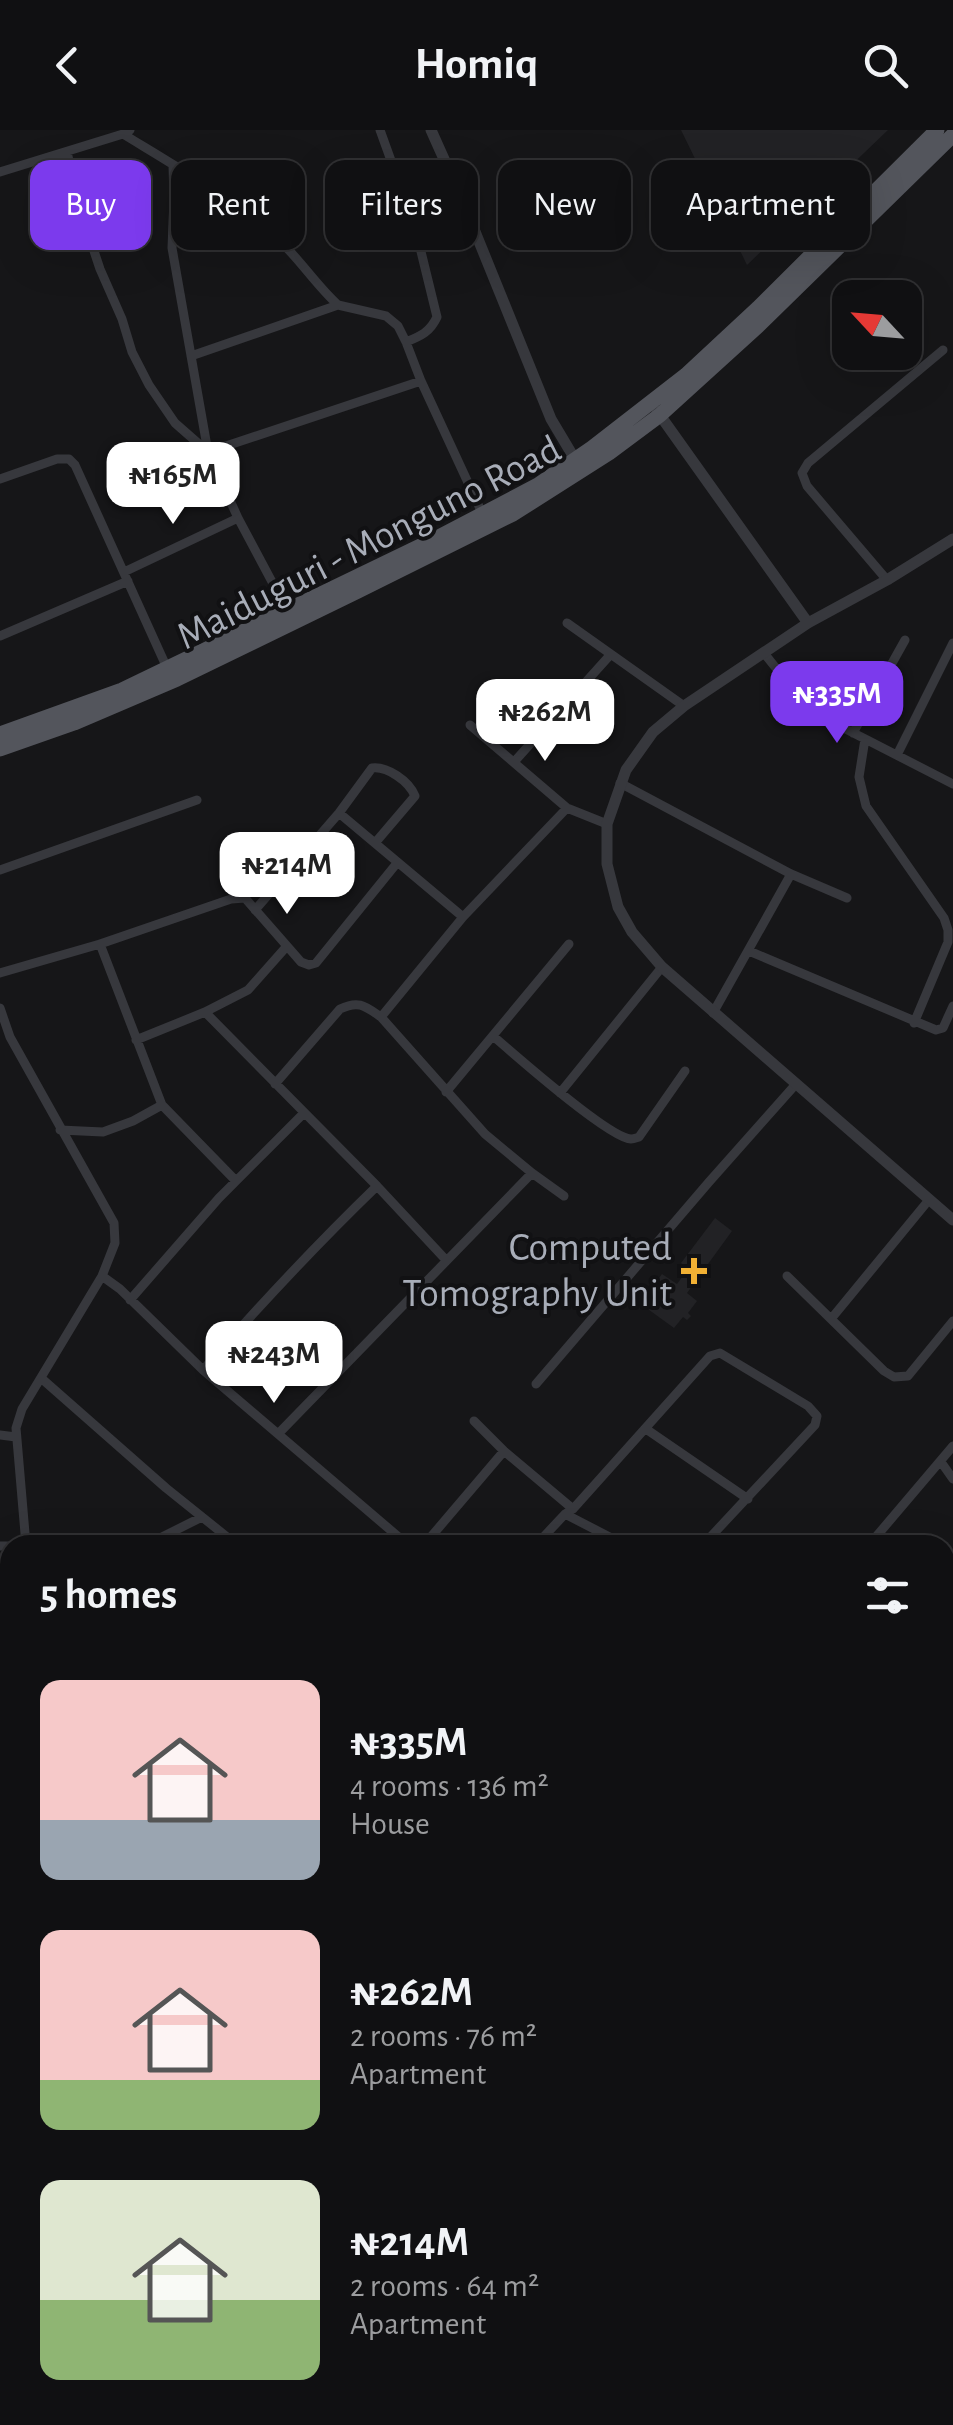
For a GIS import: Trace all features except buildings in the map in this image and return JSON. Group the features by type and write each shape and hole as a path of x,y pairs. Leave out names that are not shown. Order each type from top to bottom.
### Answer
{"main road":[{"name":"Maiduguri - Monguno Road","path":"0,749 74,723 176,679 439,552 514,514 609,453 937,130"},
{"name":"Maiduguri - Monguno Road","path":"0,734 122,690 538,486 656,408 758,326 953,135"}],"street":[{"path":"380,130 415,227 437,317 424,334 406,342"},
{"path":"431,130 551,419 576,460"},
{"path":"0,172 127,132 171,164"},
{"path":"67,152 81,212 132,352 174,424 208,452"},
{"path":"172,250 208,452 287,611"},
{"path":"288,250 338,306"},
{"path":"191,356 338,306 386,316 398,326 406,342 483,515"},
{"path":"887,580 807,486 802,474 808,463 943,350"},
{"path":"208,452 421,381"},
{"path":"656,408 808,623"},
{"path":"0,478 57,459 69,459 75,465 168,668"},
{"path":"0,636 238,518"},
{"path":"953,540 808,623 652,732 626,770 607,824 607,864 618,907 632,932 662,967 953,1220"},
{"path":"567,624 684,706"},
{"path":"853,733 906,640"},
{"path":"897,755 953,642"},
{"path":"764,653 799,697 836,724 953,784"},
{"path":"514,762 611,654"},
{"path":"470,725 567,808 607,824"},
{"path":"865,739 859,778 866,806 944,918 948,930 948,942 914,1023"},
{"path":"254,910 339,813 372,768 380,767 412,788 414,796 375,843"},
{"path":"620,783 791,874 847,898"},
{"path":"0,870 198,800"},
{"path":"380,1017 463,917 567,808"},
{"path":"339,813 463,917"},
{"path":"0,973 244,898 301,962 309,965 316,963 397,863"},
{"path":"713,1013 791,874"},
{"path":"100,944 162,1105 236,1180"},
{"path":"446,1092 569,944"},
{"path":"136,1040 248,990 287,946"},
{"path":"749,951 936,1030 943,1028 953,1006"},
{"path":"560,1093 662,967"},
{"path":"275,1084 340,1009 363,1005 380,1017 485,1134 564,1196"},
{"path":"0,1008 10,1037 114,1223 115,1243 102,1276 22,1409 16,1428 25,1535"},
{"path":"206,1012 446,1260"},
{"path":"493,1036 560,1093 630,1140 639,1138 685,1071"},
{"path":"536,1384 796,1084"},
{"path":"60,1130 103,1132 162,1105"},
{"path":"130,1300 236,1180 304,1114"},
{"path":"278,1434 532,1173"},
{"path":"204,1370 316,1244 377,1186"},
{"path":"832,1319 928,1201"},
{"path":"102,1276 204,1370 396,1535"},
{"path":"787,1276 894,1377 908,1376 953,1321"},
{"path":"546,1535 710,1356 720,1354 808,1406 817,1416 815,1425 712,1535"},
{"path":"41,1378 221,1535"},
{"path":"474,1421 569,1511 609,1535"},
{"path":"646,1430 748,1498"},
{"path":"0,1435 16,1437"},
{"path":"878,1535 953,1446"},
{"path":"433,1535 504,1451"},
{"path":"941,1462 953,1479"},
{"path":"166,1535 202,1517"}],"shaded area":[{"path":"681,130 888,130 857,160 696,160"},
{"path":"740,250 763,250 747,265"},
{"name":"Computed Tomography Unit","path":"715,1218 732,1231 687,1293 697,1301 688,1313 691,1316 687,1320 683,1317 674,1328 645,1307 648,1303 644,1299 662,1274 677,1284 688,1269 681,1263"}],"place":[{"name":"Computed Tomography Unit","path":"694,1271"}]}
